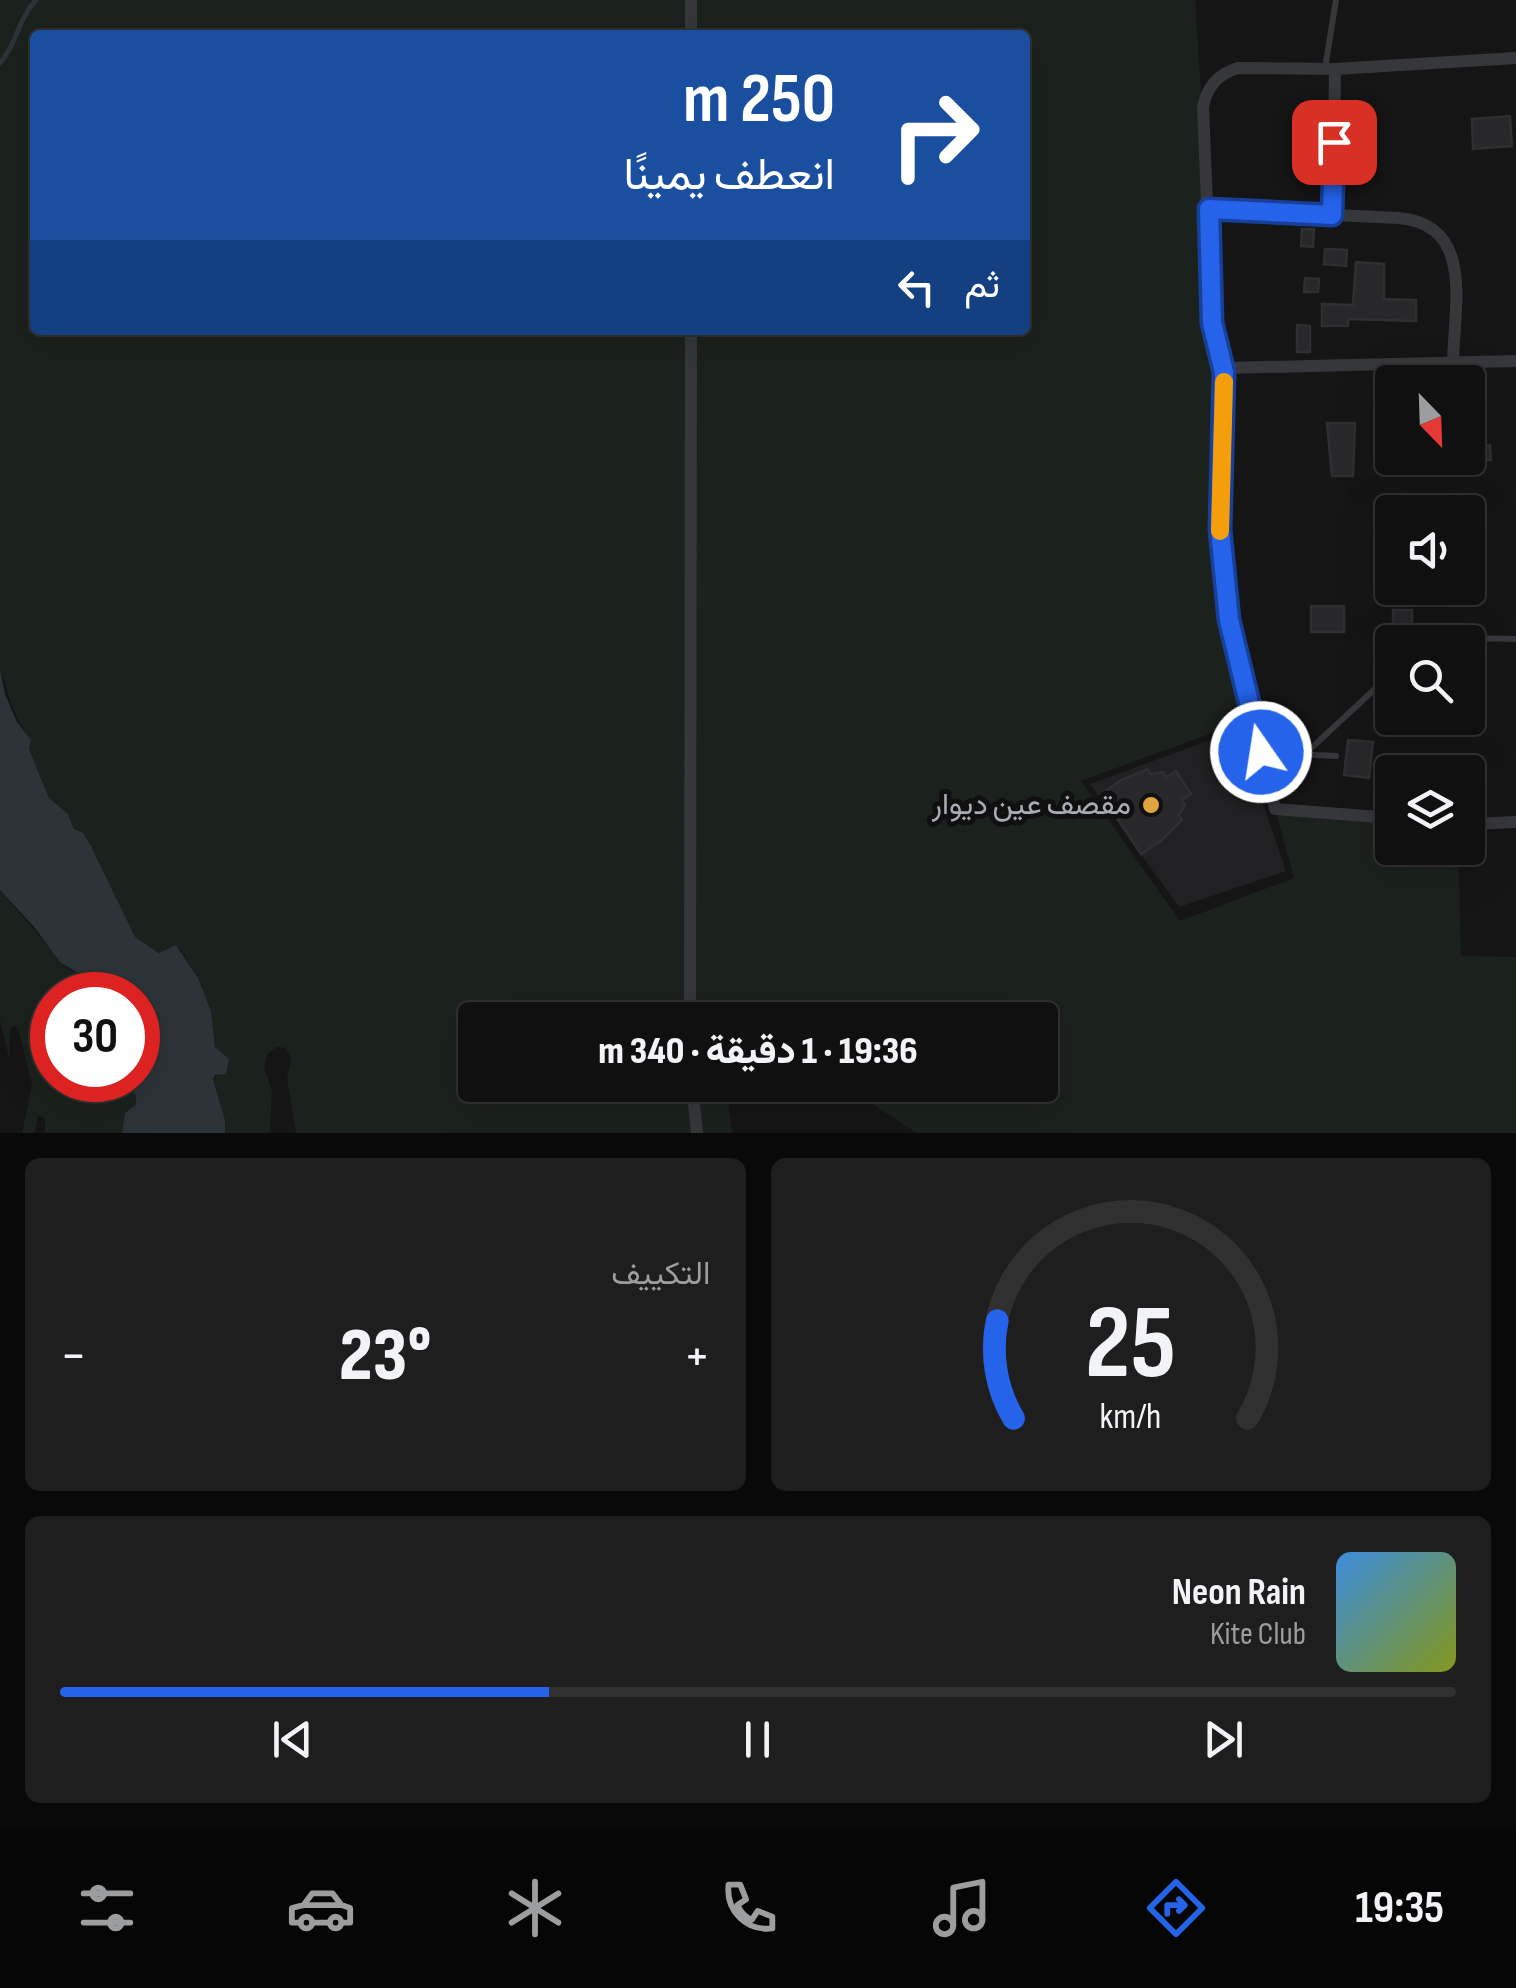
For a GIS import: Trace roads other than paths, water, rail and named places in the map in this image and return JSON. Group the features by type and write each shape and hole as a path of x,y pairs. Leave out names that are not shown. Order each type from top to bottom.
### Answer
{"street":[{"path":"691,0 691,30"},
{"path":"1375,817 1275,809 1229,620 1219,504 1224,368 1212,323 1203,106 1212,84 1238,68 1330,68 1516,58"},
{"path":"1330,68 1332,215"},
{"path":"1209,209 1410,219 1428,224 1442,236 1455,266 1453,362"},
{"path":"690,1002 691,335"},
{"path":"1224,368 1516,361"},
{"path":"1485,823 1516,822"},
{"path":"694,1102 697,1133"}],"lane":[{"path":"1330,68 1336,0"},
{"path":"1485,638 1516,638"},
{"path":"1305,754 1375,689"},
{"path":"1261,752 1336,756"}],"waterway":[{"path":"0,63 36,0"}],"place":[{"name":"مقصف عين ديوار","path":"1151,805"}]}
